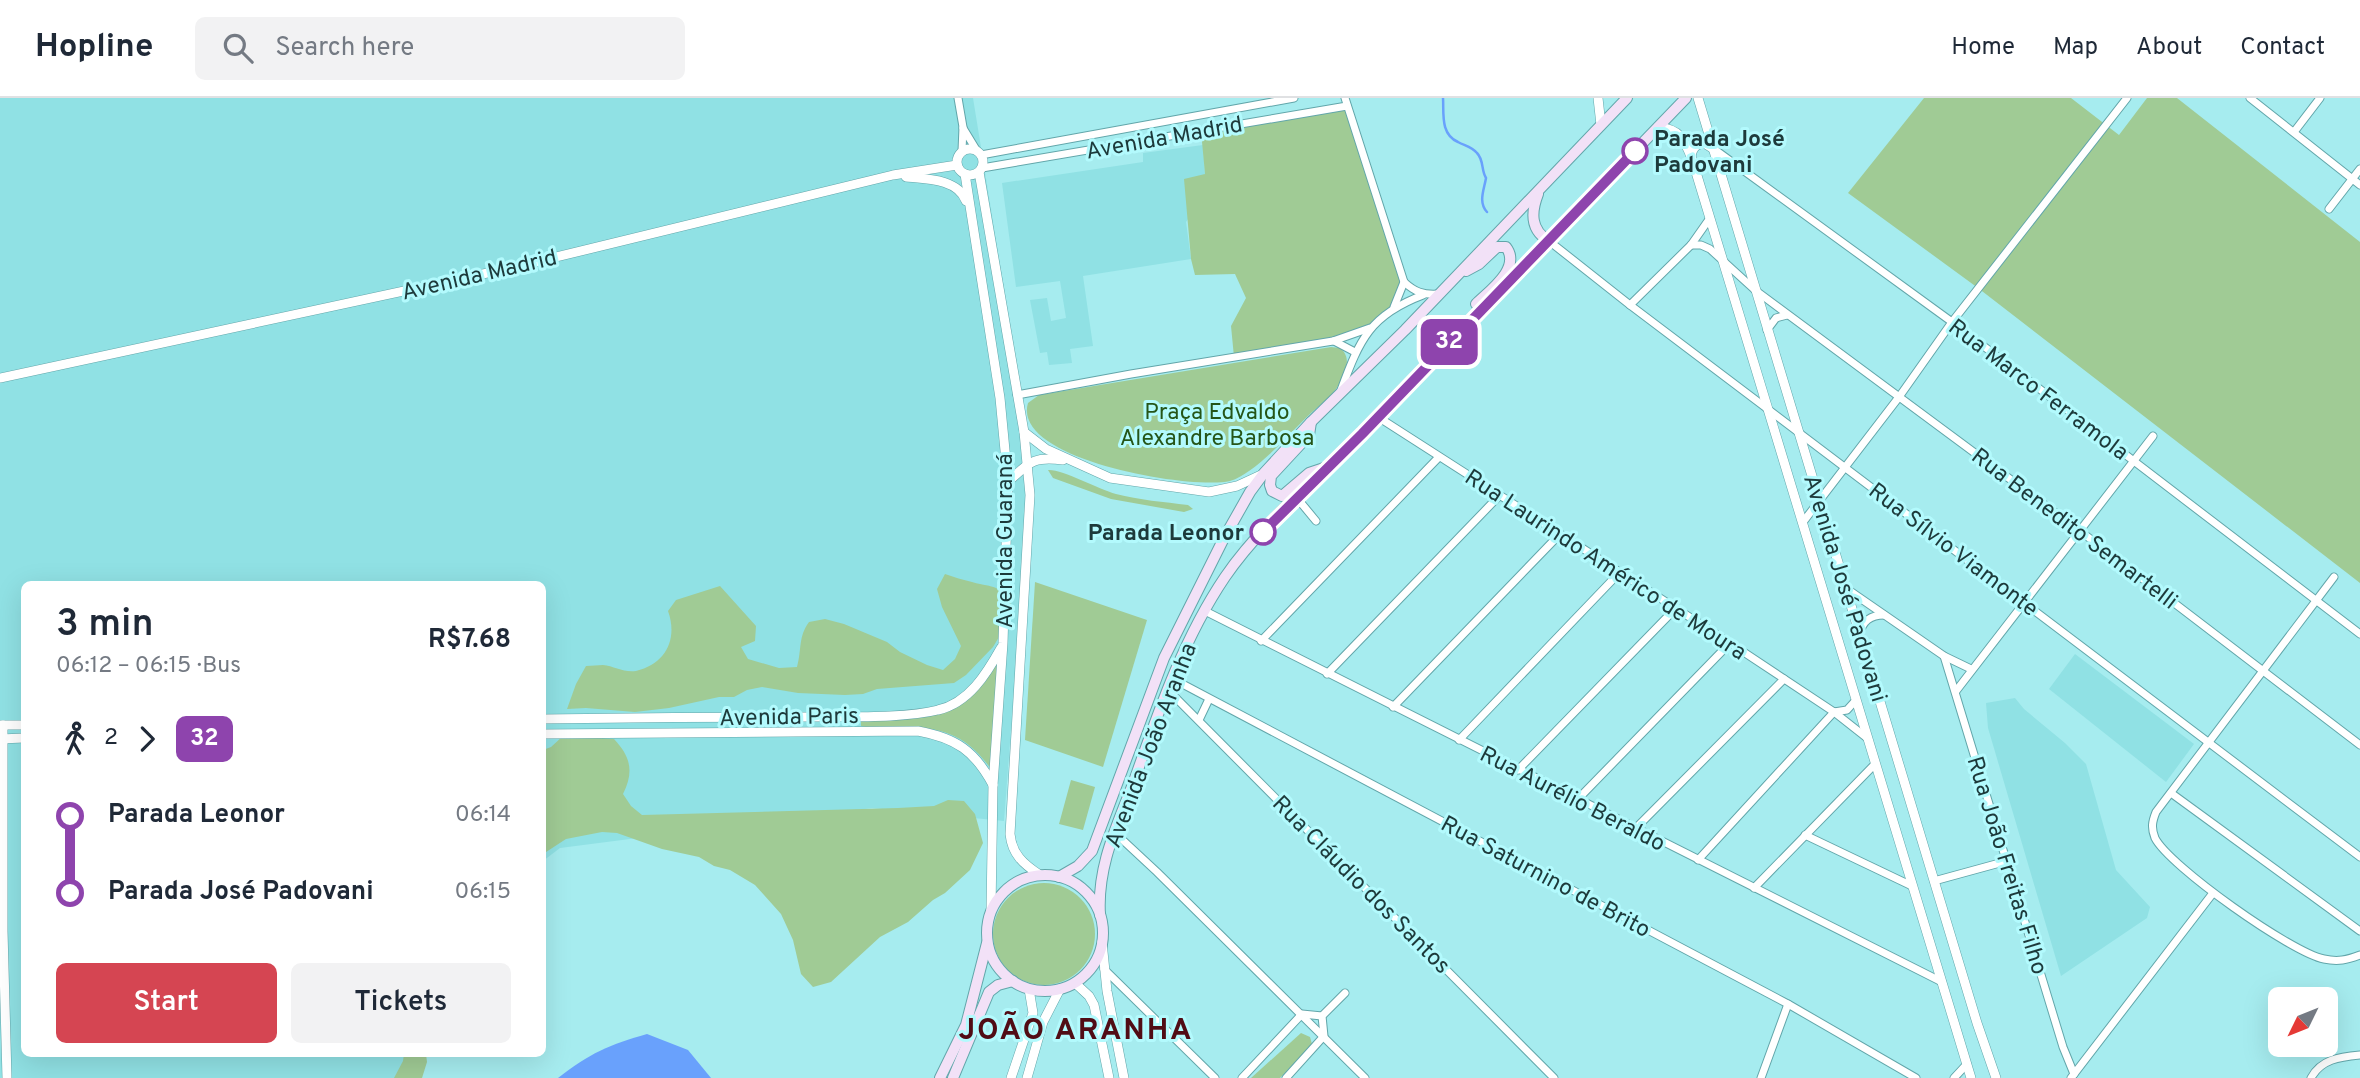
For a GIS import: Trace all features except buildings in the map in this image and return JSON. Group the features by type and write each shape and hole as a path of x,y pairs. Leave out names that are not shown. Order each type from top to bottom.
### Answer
{"main road":[{"name":"Avenida João Aranha","path":"1059,877 1078,866 1092,851 1170,645 1232,522 1264,473 1627,98"},
{"name":"Avenida João Aranha","path":"1100,915 1099,888 1114,832 1181,655 1224,578 1242,555 1685,98"},
{"path":"1538,191 1533,221 1538,233 1549,241"},
{"path":"1460,273 1472,270 1497,247 1506,247 1511,257 1507,271 1466,314 1463,327"},
{"path":"1311,422 1309,435 1272,476 1272,491 1282,496 1309,473 1329,467"},
{"path":"940,1078 966,1025 987,941 991,910 999,897 1011,886 1024,878 1040,875 1059,877 1075,883 1088,894 1100,915 1103,929 1102,942 1093,966 1075,983 1044,991 1029,989 1013,981 992,957 987,941"},
{"path":"953,1078 989,992 998,985 1013,981"}],"street":[{"path":"958,98 963,127 962,151 957,165 965,174 972,175 981,170 979,153 963,127"},
{"name":"Avenida Madrid","path":"979,153 1294,98"},
{"path":"1598,98 1601,125"},
{"name":"Avenida José Padovani","path":"1698,98 1996,1078"},
{"path":"1803,522 1899,397 1952,322 2127,98"},
{"path":"2250,98 2360,185"},
{"path":"2294,132 2320,98"},
{"path":"1346,102 1404,282 1423,295"},
{"name":"Avenida Madrid","path":"981,170 1346,102"},
{"name":"Avenida José Padovani","path":"1658,127 1671,128 1680,135 1692,159 1971,1078"},
{"path":"1692,159 1693,149 1698,144 1704,142 1714,149"},
{"path":"962,151 967,149 979,153"},
{"name":"Rua Marco Ferramola","path":"1714,149 1952,322 2360,634"},
{"name":"Avenida Madrid","path":"0,378 515,267 893,176 957,165"},
{"path":"2329,209 2360,169"},
{"name":"Avenida Guaraná","path":"981,170 1024,432 1030,505 1010,834 1014,852 1027,867 1040,875"},
{"name":"Avenida Guaraná","path":"965,174 1000,398 1008,482 1003,643 993,785 991,910"},
{"path":"893,176 917,178 959,188 972,219"},
{"path":"1630,306 1691,245 1710,218"},
{"name":"Rua Sílvio Viamonte","path":"1549,241 1630,306 2360,857"},
{"name":"Rua Benedito Semartelli","path":"1691,245 1710,249 1755,290 2080,531 2360,745"},
{"path":"1394,307 1404,282"},
{"path":"1339,396 1355,352 1370,328 1394,307 1423,295 1438,295"},
{"path":"1767,330 1776,318 1787,314"},
{"path":"1017,395 1131,373 1333,341 1370,328"},
{"path":"1333,341 1355,352"},
{"name":"Rua Laurindo Américo de Moura","path":"1378,417 1730,643 1867,738"},
{"path":"1024,432 1033,441 1110,478 1209,492 1237,486 1264,473"},
{"path":"1956,691 2153,436"},
{"path":"1261,640 1438,457"},
{"path":"1008,482 1028,464 1040,458 1072,461"},
{"path":"1327,674 1499,496"},
{"path":"1297,498 1316,521"},
{"path":"1393,707 1560,534"},
{"path":"1459,740 1620,572"},
{"path":"2334,577 2156,812 2152,822 2155,837 2167,852 2213,893 2294,948 2323,959 2345,961 2360,955"},
{"path":"1847,589 1944,656 1971,669"},
{"path":"1518,770 1676,608"},
{"name":"Rua Aurélio Beraldo","path":"1205,611 1942,982"},
{"path":"1860,634 1869,618 1884,615"},
{"name":"Avenida Paris","path":"546,719 853,716 939,710 956,703 970,692 990,668 1003,643"},
{"path":"1577,800 1730,643"},
{"name":"Rua João Freitas Filho","path":"1944,656 2072,1076"},
{"path":"1635,829 1784,679"},
{"name":"Rua Saturnino de Brito","path":"1171,685 1209,699 1788,1004 1916,1078"},
{"name":"Rua Cláudio dos Santos","path":"1171,685 1199,720 1554,1078"},
{"path":"1199,720 1209,699"},
{"path":"1698,860 1833,712 1847,710 1856,700"},
{"path":"7,1078 1,725 21,725"},
{"name":"Avenida Paris","path":"546,734 918,731 959,743 978,760 993,785"},
{"path":"1,739 21,738"},
{"path":"1754,888 1875,764"},
{"path":"2171,793 2360,931"},
{"path":"1114,832 1365,1078"},
{"path":"1805,835 1912,886"},
{"path":"1934,881 2007,861"},
{"path":"2072,1076 2213,893"},
{"path":"1102,942 1104,968 1124,1078"},
{"path":"1104,968 1215,1078"},
{"path":"1075,983 1094,1005 1109,1078"},
{"path":"1011,1078 1033,1013 1029,989"},
{"path":"1027,1078 1043,1022 1059,989"},
{"path":"1322,1016 1345,993"},
{"path":"1761,1078 1788,1004"},
{"path":"1302,1014 1322,1016"},
{"path":"1242,1078 1302,1014"},
{"path":"1286,1078 1324,1036 1322,1016"},
{"path":"2311,1078 2321,1064 2331,1059 2360,1055"},
{"path":"1954,1078 1967,1064"}],"shaded area":[{"path":"0,98 973,98 1027,431 1030,480 1004,821 872,808 560,848 546,859 546,581 21,581 21,1057 405,1057 399,1078 0,1078"},
{"path":"1203,145 1205,174 1187,192 1186,222 1191,259 1083,276 1093,346 1070,349 1072,363 1049,365 1047,352 1040,353 1030,300 1047,298 1051,321 1066,318 1060,281 1016,287 1002,183 1143,162 1143,153"},
{"path":"2075,654 2194,744 2166,782 2049,689"},
{"path":"2015,698 2086,764 2116,870 2150,907 2147,918 2061,976 1988,728 1986,703"}],"green space":[{"path":"1924,98 2071,98 2119,135 2147,98 2177,98 2360,242 2360,583 1978,288 1848,193"},
{"path":"1347,106 1404,282 1398,298 1380,320 1363,330 1297,348 1234,357 1231,326 1246,298 1235,274 1195,275 1191,259 1184,179 1205,174 1201,131"},
{"name":"Praça Edvaldo Alexandre Barbosa","path":"1331,347 1340,348 1347,361 1341,381 1335,390 1266,458 1230,481 1180,481 1108,467 1074,455 1047,440 1030,423 1028,403 1039,395"},
{"path":"1048,470 1116,494 1188,505 1193,509 1184,512 1111,499 1053,478"},
{"path":"945,574 995,588 1013,607 1008,622 993,647 966,675 954,683 877,689 863,694 845,695 798,693 762,687 747,690 734,697 719,697 635,712 567,709 586,666 603,665 636,671 655,663 667,649 670,640 671,621 668,611 676,600 720,586 756,626 755,641 741,647 748,659 779,668 797,667 802,638 809,622 825,619 887,642 900,652 943,670 955,659 961,646 942,607 937,589"},
{"path":"1035,582 1147,620 1103,767 1025,740"},
{"path":"998,663 991,769 960,739 937,730 861,726 861,721 926,716 985,682"},
{"path":"563,736 614,739 624,752 629,765 629,779 623,794 631,806 642,815 898,808 934,806 948,800 964,801 975,814 983,843 970,870 945,893 908,922 880,937 831,982 813,987 801,974 793,940 781,914 755,885 730,870 714,866 699,857 662,849 617,833 602,832 566,839 546,852 546,749"},
{"path":"1071,780 1095,787 1083,830 1059,824"},
{"path":"1044,883 1064,886 1087,905 1092,914 1095,934 1092,954 1073,977 1064,982 1044,985 1024,982 1001,963 996,954 993,934 996,914 1015,891 1024,886"},
{"path":"1301,1033 1310,1037 1312,1044 1280,1078 1251,1078"},
{"path":"404,1057 426,1057 422,1078 394,1078"}],"water":[{"path":"647,1034 688,1050 711,1078 558,1078 600,1051"}],"waterway":[{"path":"1443,98 1444,123 1448,134 1472,149 1481,159 1486,178 1482,200 1487,212"}],"bus line":[{"name":"32","path":"1263,532 1362,434 1635,151"}],"place":[{"name":"Parada José Padovani","path":"1635,151"},
{"name":"Parada Leonor","path":"1263,532"}],"district":[{"name":"JOÃO ARANHA","path":"1076,1029"}]}
